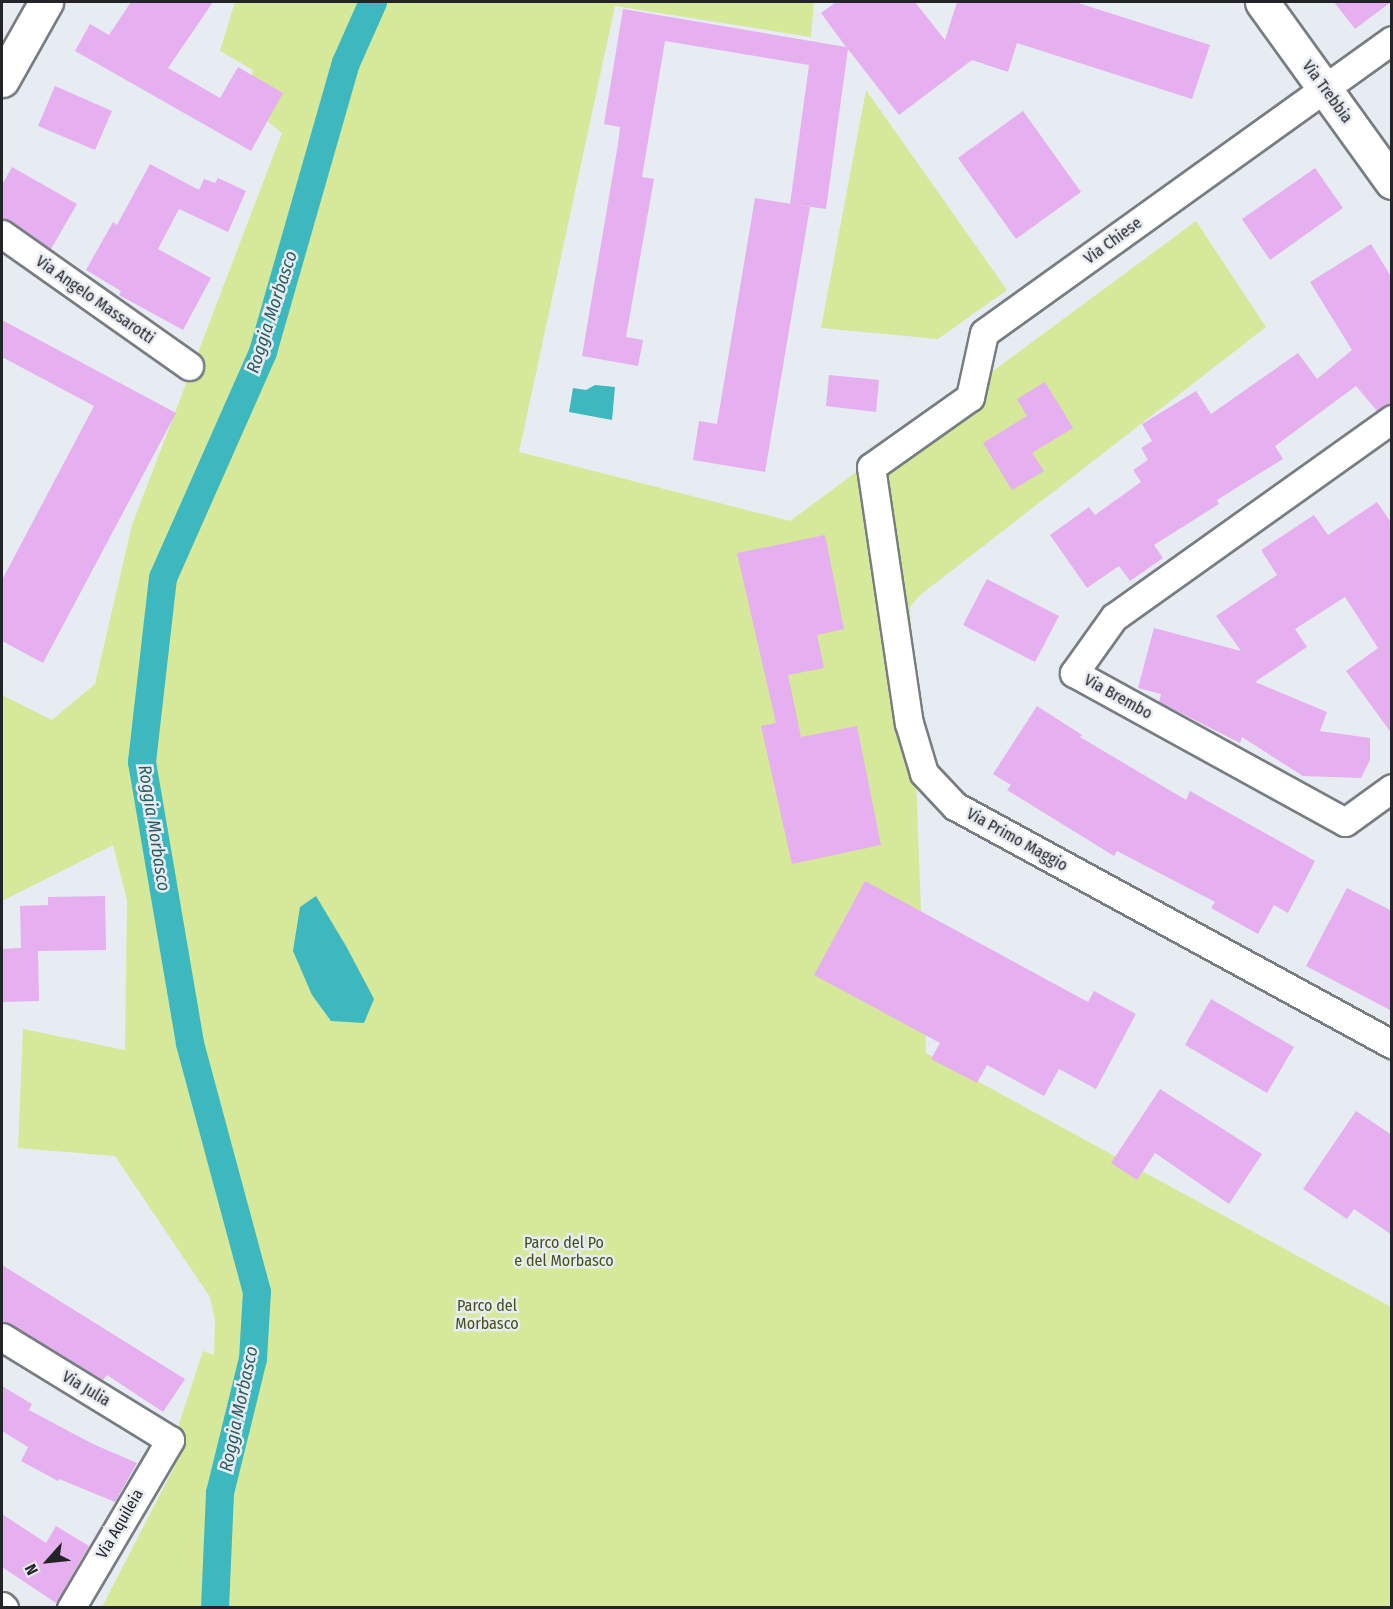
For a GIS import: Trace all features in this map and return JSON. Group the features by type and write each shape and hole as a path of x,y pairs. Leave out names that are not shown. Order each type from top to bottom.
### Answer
{"street":[{"path":"2,80 46,2"},
{"name":"Via Trebbia","path":"1262,2 1392,182"},
{"name":"Via Chiese","path":"872,467 970,397 984,333 1392,40"},
{"name":"Via Angelo Massarotti","path":"2,234 189,366"},
{"name":"Via Brembo","path":"1392,419 1114,617 1074,673 1345,822 1392,788"},
{"name":"Via Primo Maggio","path":"872,467 909,723 924,773 955,806 1392,1044"},
{"name":"Via Julia","path":"2,1337 170,1440"},
{"name":"Via Aquileia","path":"71,1608 170,1440"}],"green space":[{"name":"Parco del Po e del Morbasco","path":"235,2 814,2 811,37 615,6 519,452 790,521 1196,221 1266,327 919,596 910,607 926,1053 1391,1307 1391,1607 102,1607 183,1450 178,1427 203,1351 214,1355 215,1321 210,1297 115,1156 18,1148 23,1029 125,1050 127,900 113,845 2,901 2,695 52,720 95,684 132,525 282,133 244,102 253,70 220,51"},
{"path":"866,90 1007,290 938,339 821,328"}],"water":[{"path":"595,385 615,387 612,420 569,412 573,388 586,390"},
{"path":"316,896 374,999 364,1023 331,1021 312,995 293,951 300,907"}],"building":[{"path":"131,2 213,2 168,68 220,98 238,67 283,93 251,151 75,51 90,24 109,35"},
{"path":"836,2 915,2 945,40 957,2 1075,2 1210,45 1192,99 1017,43 1008,72 972,60 899,115 848,49 826,209 790,204 809,65 665,41 642,177 654,179 626,337 643,340 638,366 582,356 618,144 620,127 604,124 623,9 846,47 821,13"},
{"path":"1334,2 1391,2 1355,29"},
{"path":"55,86 112,111 95,150 38,126"},
{"path":"1023,111 1081,192 1016,239 958,158"},
{"path":"150,164 199,190 204,179 215,183 218,178 246,191 228,232 179,209 158,249 211,278 183,330 119,295 121,291 86,270 113,222 117,225"},
{"path":"12,167 77,204 51,249 11,221 2,219 2,185"},
{"path":"1315,168 1343,208 1270,260 1242,219"},
{"path":"755,198 810,207 765,472 693,460 699,421 717,424"},
{"path":"1371,244 1392,278 1392,403 1377,411 1356,386 1275,446 1283,459 1217,500 1219,504 1154,545 1163,558 1130,581 1119,566 1087,588 1050,535 1089,507 1095,515 1141,482 1133,470 1148,460 1141,448 1152,441 1142,424 1196,391 1211,414 1298,353 1317,379 1352,350 1310,282"},
{"path":"2,320 176,413 43,663 2,641 2,580 94,406 2,357"},
{"path":"829,375 879,380 876,412 826,406"},
{"path":"1045,382 1073,428 1032,453 1044,471 1012,490 983,443 1027,416 1017,399"},
{"path":"1377,502 1392,524 1392,734 1346,671 1378,648 1345,597 1295,629 1307,647 1255,682 1327,712 1320,731 1370,738 1370,760 1361,778 1303,776 1242,737 1240,743 1159,702 1161,694 1138,688 1154,628 1241,651 1216,616 1277,575 1261,550 1314,515 1328,535"},
{"path":"825,535 844,629 817,635 824,668 788,675 801,737 857,726 881,845 792,864 761,726 776,723 737,553"},
{"path":"987,579 1059,616 1035,662 963,625"},
{"path":"1037,706 1082,735 1080,737 1186,800 1190,791 1315,861 1288,913 1274,905 1258,934 1211,908 1215,902 1117,851 1114,856 1007,790 1011,785 993,774"},
{"path":"865,881 1088,1002 1094,991 1136,1014 1096,1089 1059,1069 1044,1096 987,1065 977,1083 931,1059 940,1043 814,975"},
{"path":"1347,888 1392,911 1392,1011 1306,966"},
{"path":"105,896 106,950 38,951 39,1001 2,1002 2,949 21,948 20,906 48,905 48,897"},
{"path":"1211,999 1294,1047 1267,1093 1185,1045"},
{"path":"1160,1089 1262,1154 1229,1204 1155,1153 1137,1180 1111,1163"},
{"path":"1356,1111 1392,1135 1392,1235 1354,1209 1347,1219 1303,1189"},
{"path":"2,1265 185,1379 163,1412 107,1375 103,1380 2,1321"},
{"path":"2,1386 32,1404 29,1410 93,1444 137,1463 115,1502 59,1479 58,1481 21,1461 28,1447 2,1431"},
{"path":"2,1514 46,1543 56,1526 89,1546 56,1603 2,1567"}],"waterway":[{"name":"Roggia Morbasco","path":"215,1608 220,1493 253,1359 257,1292 190,1043 142,762 163,578 263,352 346,63 373,2"}],"park label":[{"name":"Parco del Morbasco","path":"487,1315"}]}
